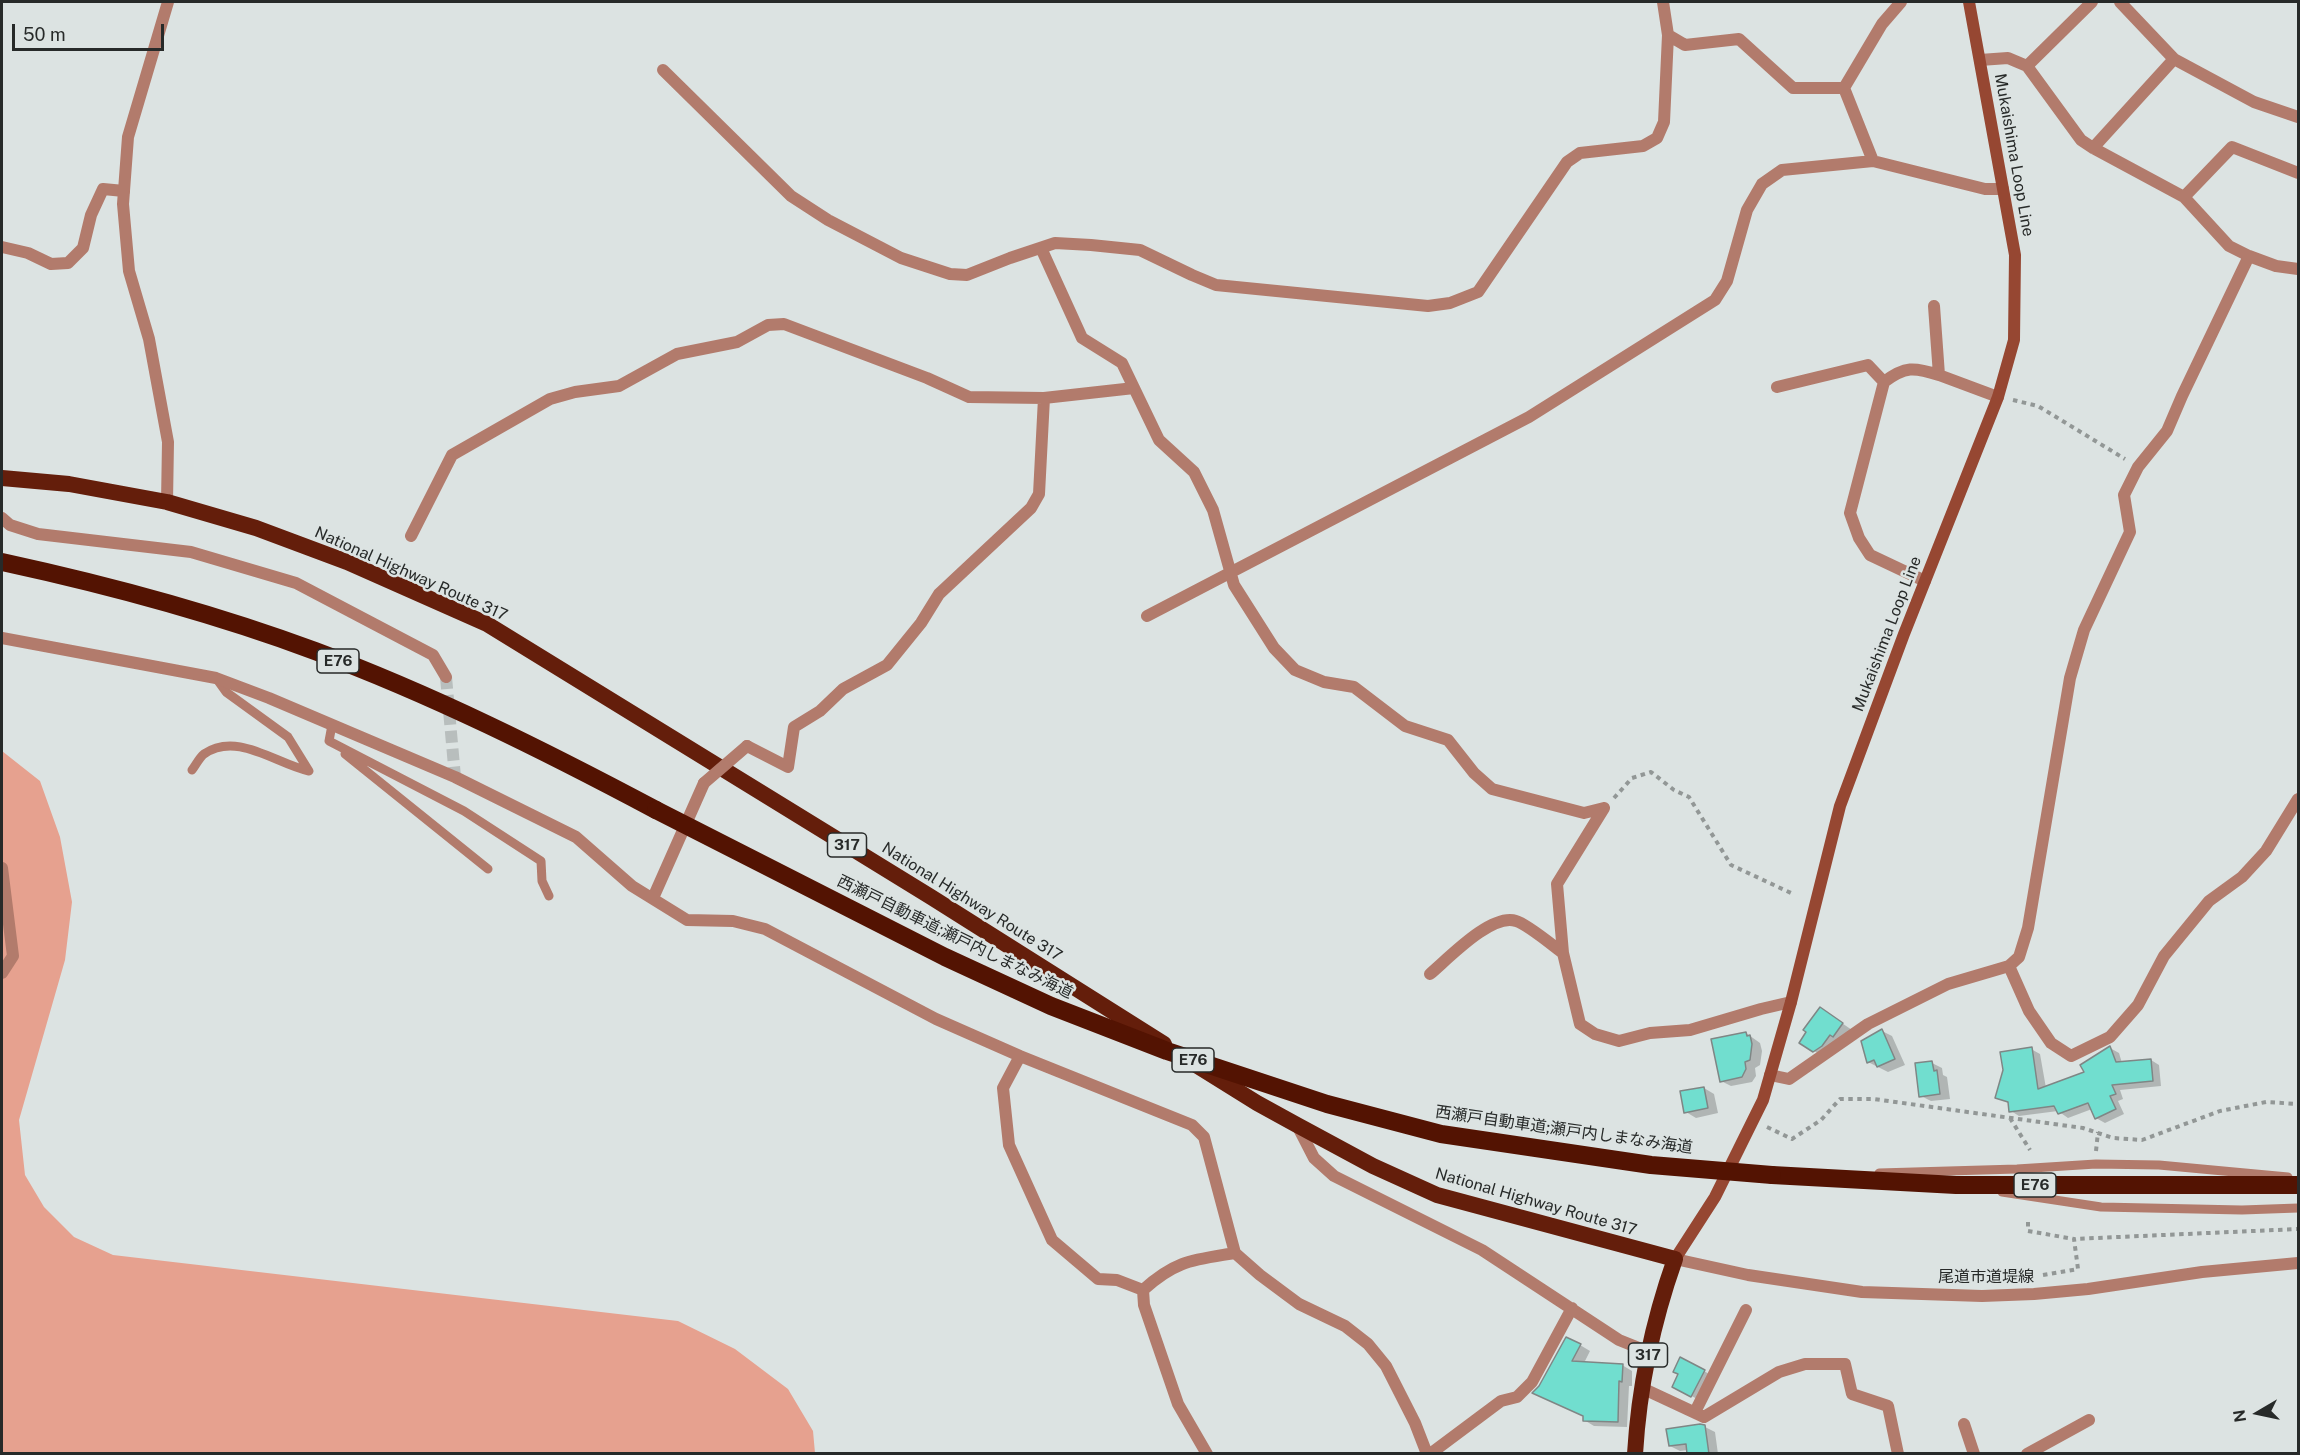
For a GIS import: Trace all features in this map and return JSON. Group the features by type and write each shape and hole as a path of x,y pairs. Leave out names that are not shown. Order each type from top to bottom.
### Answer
{"highway":[{"name":"National Highway Route 317","path":"2,478 69,484 167,502 256,528 347,561 487,624 931,897 1257,1103 1373,1167 1437,1195 1675,1258"},
{"name":"西瀬戸自動車道;瀬戸内しまなみ海道","path":"2,562 125,591 219,619 315,651 405,687 483,722 945,957 1051,1006 1167,1051 1327,1104 1441,1134 1651,1165 1772,1175 1956,1185 2298,1185"},
{"name":"317","path":"1635,1454 1637,1424 1655,1322 1675,1258"}],"main road":[{"name":"Mukaishima Loop Line","path":"1675,1258 1715,1197 1763,1100 1791,1002 1840,806 1998,397 2014,340 2015,255 1969,2"}],"street":[{"path":"167,502 168,442 149,339 129,271 123,204 128,137 168,2"},
{"path":"663,70 791,196 828,220 901,258 950,274 967,275 1055,243 1140,250 1216,285 1428,306 1449,303 1478,292 1567,162 1580,153 1643,146 1657,138 1664,122 1668,35 1663,2"},
{"path":"1844,88 1881,24 1901,2"},
{"path":"2027,66 2092,2"},
{"path":"2120,2 2174,59 2254,102 2298,117"},
{"path":"1668,35 1685,45 1739,39 1793,88 1844,88"},
{"path":"1980,60 2008,58 2027,66 2081,140 2184,197 2229,246 2276,266 2298,269"},
{"path":"2093,148 2174,59"},
{"path":"1844,88 1873,161"},
{"path":"2184,197 2232,147 2298,173"},
{"path":"1147,616 1529,417 1715,300 1727,281 1747,210 1762,183 1782,170 1873,161 1985,189 2003,189"},
{"path":"2,248 28,253 51,264 68,263 83,248 91,216 103,189 124,191"},
{"path":"1041,248 1082,338 1122,363 1159,440 1194,472 1213,510 1234,585 1274,648 1295,670 1324,682 1354,687 1405,726 1448,740 1474,773 1492,789 1584,813 1604,808"},
{"path":"1770,1075 1789,1079 1868,1024 1948,984 2009,966 2019,957 2028,928 2070,678 2084,630 2130,532 2124,495 2138,467 2167,430 2249,256"},
{"path":"1934,306 1939,375"},
{"path":"411,536 452,455 550,399 575,392 619,386 676,354 737,342 768,325 784,324 927,378 969,397 1044,398 1134,388"},
{"path":"1777,387 1868,365 1884,382"},
{"path":"1925,581 1870,555 1858,538 1850,513 1884,382 1899,370 1921,369 1998,397"},
{"path":"653,898 704,783 747,746 788,767 794,727 820,711 843,689 887,665 921,623 939,594 1031,508 1039,494 1044,398"},
{"path":"2,518 10,525 38,534 191,552 296,583 433,654 446,677"},
{"path":"2,638 216,678 269,698 455,777 576,837 632,885 687,920 733,921 765,929 936,1019 1020,1056 1192,1125 1204,1137 1235,1253 1299,1304 1345,1326 1368,1344 1386,1366 1429,1454 1501,1401 1517,1397 1532,1382 1572,1308"},
{"path":"2009,966 2029,1011 2051,1043 2071,1056 2110,1037 2138,1005 2164,956 2209,901 2242,877 2266,850 2298,799"},
{"path":"1604,808 1557,885 1563,953 1580,1024 1595,1034 1619,1041 1650,1033 1690,1030 1791,1002"},
{"path":"2,868 13,956 2,973"},
{"path":"1430,974 1480,932 1498,921 1515,920 1563,953"},
{"path":"1020,1056 1003,1088 1009,1145 1052,1240 1098,1279 1117,1280 1143,1290"},
{"path":"1297,1125 1314,1158 1334,1176 1482,1250 1620,1340 1649,1352"},
{"path":"1143,1290 1175,1266 1192,1260 1235,1253"},
{"name":"尾道市道堤線","path":"1675,1258 1748,1275 1862,1292 1982,1296 2077,1290 2202,1272 2298,1263"},
{"path":"1143,1290 1144,1305 1178,1404 1208,1454"},
{"path":"1695,1412 1746,1310"},
{"path":"1644,1389 1704,1417 1779,1372 1805,1364 1845,1364 1852,1394 1887,1406 1898,1454"},
{"path":"2027,1454 2089,1420"},
{"path":"1964,1424 1974,1454"}],"lane":[{"path":"192,770 203,755 226,746 249,748 293,768 309,771 288,737 226,692 216,678"},
{"path":"329,741 333,725"},
{"path":"329,741 488,869"},
{"path":"329,741 464,811 541,861 542,881 549,896"},
{"path":"1772,1175 2017,1169 2096,1164 2158,1165 2298,1178"},
{"path":"1956,1185 2101,1208 2242,1210 2298,1208"}],"path":[{"path":"1998,397 2038,406 2138,467"},
{"path":"1604,808 1632,778 1651,772 1674,790 1689,797 1731,865 1791,893"},
{"path":"1753,1120 1792,1139 1821,1120 1839,1099 1874,1099 2084,1128 2113,1138 2142,1140 2220,1111 2266,1102 2298,1104"},
{"path":"2009,1117 2030,1150"},
{"path":"2028,1222 2028,1231 2074,1239 2298,1230"},
{"path":"2035,1276 2078,1269 2074,1239"}],"shaded area":[{"path":"2,751 40,781 60,837 72,902 65,960 19,1120 25,1175 44,1207 74,1237 113,1255 678,1321 735,1349 788,1389 813,1431 815,1453 2,1453"}],"building":[{"path":"1820,1007 1843,1023 1833,1037 1830,1035 1822,1046 1813,1052 1799,1043 1806,1032 1803,1030"},
{"path":"1882,1029 1895,1059 1877,1067 1874,1060 1867,1063 1861,1041"},
{"path":"1746,1032 1747,1036 1750,1035 1752,1044 1750,1060 1745,1062 1746,1069 1742,1077 1720,1082 1711,1039"},
{"path":"2110,1046 2116,1062 2151,1059 2153,1081 2112,1085 2116,1094 2110,1096 2116,1109 2095,1119 2088,1103 2058,1114 2054,1106 2009,1112 2008,1102 1995,1098 2003,1070 2000,1052 2032,1047 2038,1089 2084,1072 2080,1065"},
{"path":"1932,1061 1934,1071 1937,1070 1940,1094 1919,1097 1915,1063"},
{"path":"1704,1087 1708,1108 1684,1113 1680,1091"},
{"path":"1566,1337 1581,1344 1572,1361 1623,1364 1622,1382 1619,1381 1618,1422 1583,1421 1583,1416 1532,1393 1539,1386"},
{"path":"1680,1357 1705,1370 1691,1397 1672,1387 1678,1374 1673,1372"},
{"path":"1705,1425 1709,1454 1687,1454 1686,1444 1669,1446 1666,1429"}],"tunnel":[{"path":"446,677 455,777"}]}
